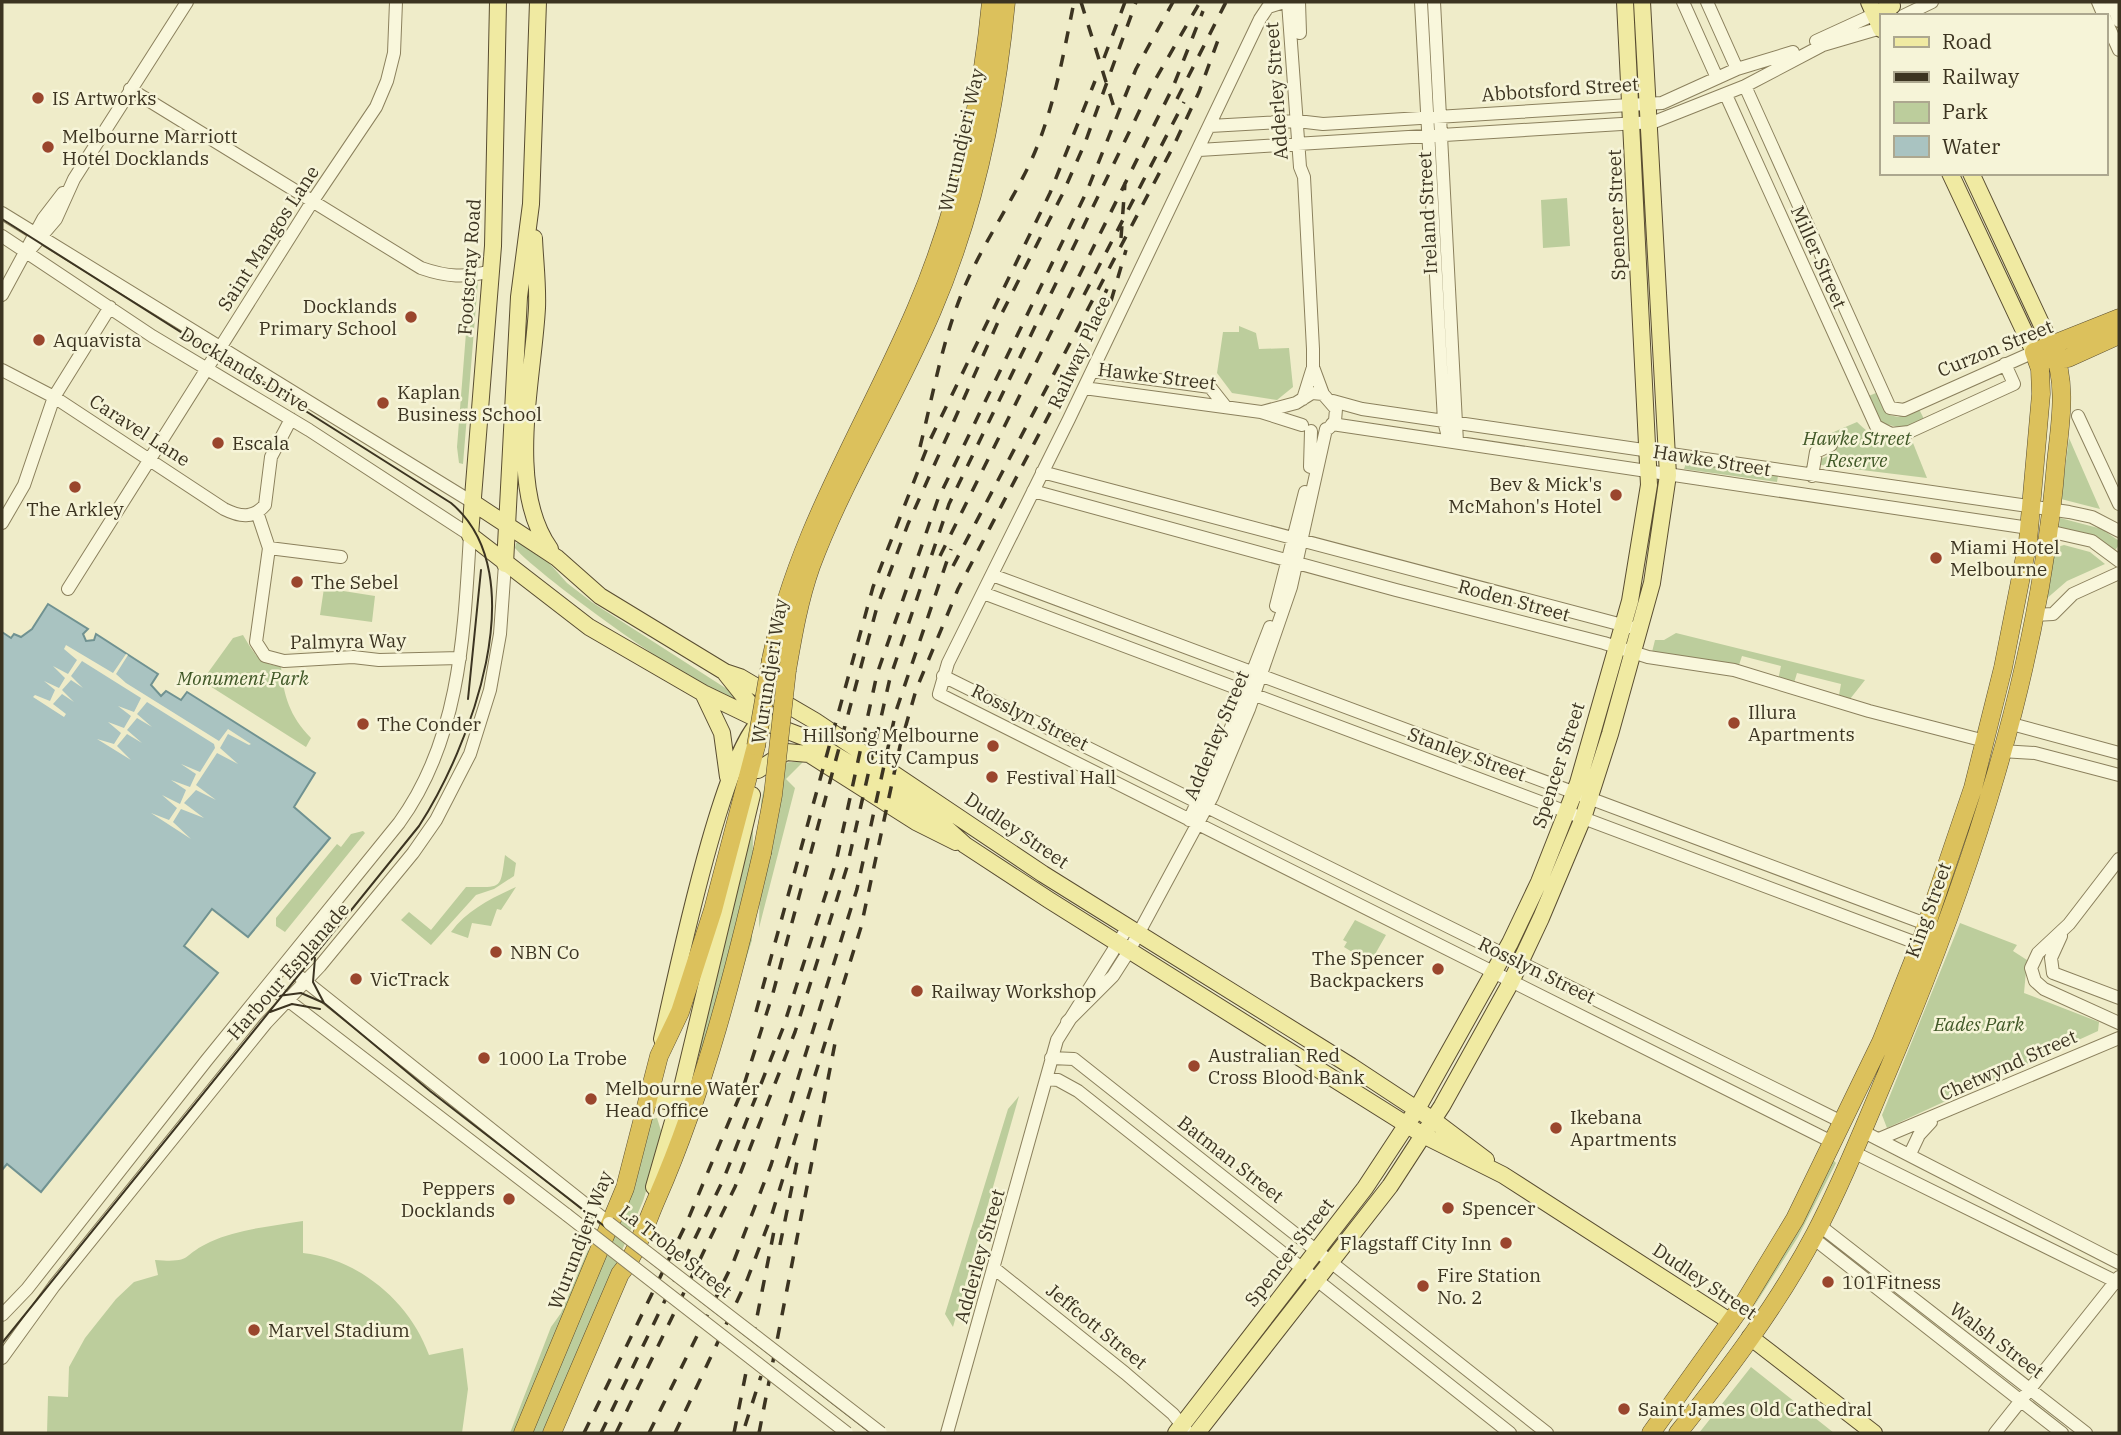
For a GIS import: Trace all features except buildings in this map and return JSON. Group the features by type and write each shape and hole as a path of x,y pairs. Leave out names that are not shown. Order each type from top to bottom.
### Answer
{"highway":[{"name":"Wurundjeri Way","path":"523,1433 617,1211 659,1056 673,1029 693,973 743,798 778,624 794,570 916,310 952,211 978,102 991,2"},
{"name":"Wurundjeri Way","path":"552,1433 620,1274 633,1254 683,1139 719,1018 762,853 773,795 787,670 802,595 830,519 931,313 951,261 971,199 993,104 1006,2"},
{"name":"Curzon Street","path":"2055,353 2119,318"},
{"name":"Curzon Street","path":"2036,355 2076,355 2119,335"},
{"path":"1993,746 2008,723 2034,615 2052,510 2062,397 2062,377 2055,353"},
{"name":"King Street","path":"1678,1433 1750,1337 1816,1232 1862,1131 1936,928 1958,838 1993,746 2029,528 2041,394 2036,355"},
{"name":"Hawke Street","path":"2029,528 2048,531"},
{"name":"King Street","path":"1651,1433 1731,1322 1788,1230 1834,1143 1928,948"},
{"name":"Rosslyn Street","path":"1842,1122 1862,1131"},
{"name":"Rosslyn Street","path":"1834,1143 1853,1152"},
{"name":"Dudley Street","path":"1731,1322 1750,1337"}],"main road":[{"name":"Footscray Road","path":"470,535 491,271 497,142 498,2"},
{"path":"505,564 519,297 531,204 538,2"},
{"name":"Spencer Street","path":"1625,2 1636,30"},
{"name":"Spencer Street","path":"1189,1428 1289,1318 1390,1186 1433,1120 1521,963 1583,818 1582,796 1591,729 1618,647 1632,628 1658,553 1668,475 1653,362 1644,200 1636,30 1642,2"},
{"path":"1951,175 2036,355"},
{"path":"1972,175 2055,353"},
{"path":"531,204 537,288 526,488 534,521 557,558"},
{"path":"1981,238 1997,230"},
{"name":"Spencer Street","path":"1189,1428 1273,1306 1374,1176 1417,1109 1446,1053 1495,974 1539,882 1567,811 1582,796 1610,734 1633,653 1632,628 1649,472 1653,362"},
{"name":"Dudley Street","path":"472,502 557,558 600,596 725,673 740,677 797,711 1043,874 1417,1109 1503,1175 1731,1322"},
{"name":"Dudley Street","path":"470,535 576,618 703,693 759,720 808,738 899,793 935,818 965,845 1123,947 1423,1135 1503,1175"},
{"path":"725,673 754,709 759,720 772,714 797,711"},
{"path":"703,693 722,733 728,779"},
{"name":"Wurundjeri Way","path":"620,1274 649,1203 678,1104 758,770 762,744 759,720"},
{"name":"Wurundjeri Way","path":"659,1056 683,945 728,779 744,740 759,720"},
{"path":"1591,729 1610,734"},
{"path":"758,770 786,752 809,754 935,833 965,845"},
{"path":"1539,882 1555,888"},
{"path":"1446,1053 1465,1063"},
{"path":"649,1097 678,1104"},
{"path":"1374,1176 1390,1186"},
{"path":"1273,1306 1289,1318"},
{"name":"Dudley Street","path":"1750,1337 1874,1433"}],"street":[{"path":"2,295 38,236 43,219 74,179 187,2"},
{"name":"Saint Mangos Lane","path":"68,589 382,94 394,53 396,2"},
{"name":"Adderley Street","path":"1286,2 1298,59"},
{"name":"Railway Place","path":"939,692 943,676 1264,12 1272,4 1286,2"},
{"name":"Adderley Street","path":"1299,2 1298,59 1313,367 1302,400"},
{"name":"Ireland Street","path":"1421,2 1435,118"},
{"name":"Ireland Street","path":"1434,2 1435,118 1453,442"},
{"path":"1683,2 1717,78"},
{"path":"1707,2 1737,69"},
{"name":"Abbotsford Street","path":"1896,10 1931,2"},
{"path":"2110,2 2119,21"},
{"name":"Abbotsford Street","path":"1210,126 1301,121 1323,124 1666,102 1737,69 1808,49 1877,20"},
{"path":"2107,22 2119,50"},
{"name":"Abbotsford Street","path":"1199,150 1641,123 1726,95 1808,49"},
{"name":"Miller Street","path":"1745,86 1888,406"},
{"path":"130,89 421,268 454,277 469,277 491,271"},
{"path":"1690,92 1696,105"},
{"name":"Miller Street","path":"1726,95 1868,415 1882,430 1895,434 1909,432 2014,384 2005,364"},
{"name":"Docklands Drive","path":"2,213 472,502"},
{"name":"Docklands Drive","path":"2,236 470,535"},
{"path":"2,523 24,485 54,397 110,307"},
{"name":"Curzon Street","path":"1888,406 1894,411 1904,410 2005,364 2036,355"},
{"name":"Adderley Street","path":"1313,367 1328,398"},
{"name":"Caravel Lane","path":"2,370 54,397 228,511 244,516 257,512"},
{"name":"Hawke Street","path":"1092,371 1206,386 1216,391 1225,406"},
{"name":"Hawke Street","path":"1084,388 1261,412 1306,428"},
{"path":"1312,393 1328,398 1336,413 1329,427 1306,428 1297,411 1302,400 1312,393"},
{"name":"Hawke Street","path":"1328,398 1362,409 2085,515 2115,529"},
{"name":"Hawke Street","path":"1261,412 1302,400"},
{"path":"2078,416 2119,505"},
{"path":"291,419 274,450 266,501 257,512 269,548 341,557"},
{"name":"Adderley Street","path":"1298,539 1329,427"},
{"name":"Hawke Street","path":"1329,427 1453,442 2029,528"},
{"name":"Adderley Street","path":"950,1429 1051,1058 1067,1022 1113,976 1123,947 1203,805 1250,694 1293,563 1308,478 1306,428"},
{"path":"1577,461 1580,440"},
{"path":"1808,440 1815,455 1812,477"},
{"path":"1815,455 1832,445"},
{"name":"Roden Street","path":"1042,472 1632,628"},
{"path":"1780,492 1782,472"},
{"name":"Roden Street","path":"1033,491 1293,563 1594,640 1633,653 1728,668 1993,746 2035,753 2119,775"},
{"path":"1950,516 1952,496"},
{"path":"2115,529 2119,514"},
{"name":"Hawke Street","path":"2048,531 2092,541 2119,561"},
{"name":"Harbour Esplanade","path":"2,1315 27,1289 399,823 422,786 448,723 460,658 470,535"},
{"name":"Palmyra Way","path":"269,548 256,645 272,659 460,658"},
{"name":"Harbour Esplanade","path":"2,1358 70,1266 287,1000 306,981 421,843 459,778 479,730 494,675 505,564"},
{"path":"2034,615 2053,614 2073,594 2119,573"},
{"name":"Stanley Street","path":"992,575 1936,928"},
{"name":"Stanley Street","path":"983,593 1928,948"},
{"path":"1594,640 1599,619"},
{"name":"Rosslyn Street","path":"943,676 1842,1122"},
{"name":"Rosslyn Street","path":"939,692 1194,823 1834,1143"},
{"path":"2008,723 2119,753"},
{"path":"2035,753 2040,732"},
{"path":"2119,859 2069,923 2034,960 2031,971 2037,983 2048,992 2107,1015 2119,1023"},
{"path":"2053,973 2052,958 2069,923"},
{"name":"La Trobe Street","path":"285,965 575,1197 881,1433"},
{"path":"2037,983 2053,973"},
{"path":"2053,973 2117,997 2107,1015"},
{"name":"La Trobe Street","path":"268,985 848,1433"},
{"name":"Chetwynd Street","path":"2097,1046 2119,1031"},
{"name":"Chetwynd Street","path":"1879,1139 1933,1119 2119,1038"},
{"name":"Batman Street","path":"1051,1058 1074,1059 1546,1433"},
{"path":"1047,1079 1058,1080 1078,1091 1510,1433"},
{"name":"Chetwynd Street","path":"1910,1154 1919,1135 1933,1119"},
{"name":"Rosslyn Street","path":"1862,1131 2119,1263"},
{"name":"Rosslyn Street","path":"1853,1152 2118,1280"},
{"path":"1216,1202 1230,1183"},
{"path":"1968,1209 1977,1190"},
{"path":"1254,1231 1268,1212"},
{"name":"Walsh Street","path":"1816,1232 2031,1389 2086,1433"},
{"path":"1283,1253 1297,1235"},
{"name":"Walsh Street","path":"1858,1264 2062,1433"},
{"name":"Jeffcott Street","path":"995,1269 1189,1428"},
{"path":"1995,1433 2118,1280"},
{"path":"1395,1342 1409,1324"},
{"path":"1434,1373 1448,1355"},
{"path":"1482,1411 1495,1392"}],"green space":[{"path":"1567,198 1570,246 1543,248 1541,200"},
{"path":"478,281 463,464 459,463 457,447 470,282"},
{"path":"1239,326 1256,333 1259,349 1289,348 1293,387 1277,400 1232,393 1217,373 1223,332 1239,332"},
{"path":"1876,393 1889,415 1898,417 1919,409 1924,419 1902,428 1880,423 1866,397"},
{"name":"Hawke Street Reserve","path":"1857,422 1883,440 1913,443 1927,478 1821,465 1821,459 1837,452 1829,434"},
{"path":"2069,438 2096,500 2100,509 2061,499"},
{"path":"1686,463 1778,476 1777,482 1684,469"},
{"path":"2060,518 2102,529 2119,541 2119,545 2115,550 2089,534 2059,527"},
{"path":"516,543 523,543 541,554 567,583 593,603 727,689 734,698 718,693 691,678 623,633 530,562 515,548"},
{"path":"2064,545 2090,552 2105,564 2067,581 2045,600 2054,548"},
{"path":"324,588 375,596 372,622 320,615"},
{"path":"1676,633 1865,680 1850,699 1839,695 1841,684 1797,673 1794,683 1778,680 1781,666 1742,656 1738,668 1711,660 1652,652 1655,640 1664,640"},
{"name":"Monument Park","path":"243,635 262,661 281,666 289,705 311,738 306,747 202,681 233,638"},
{"path":"803,762 786,779 795,788 759,928 763,793 769,777 778,766"},
{"path":"753,827 752,940 741,975 702,1053 697,1053"},
{"path":"363,831 365,833 285,932 276,926 276,918 337,844 341,847 351,834"},
{"path":"505,855 516,863 514,876 494,889 476,895 431,945 401,920 409,912 431,930 466,887 498,884"},
{"path":"516,887 501,910 497,909 491,926 472,923 468,938 451,932 472,911"},
{"path":"1355,920 1386,935 1370,963 1344,947 1347,942 1343,940"},
{"name":"Eades Park","path":"1960,923 2017,945 2013,951 2027,960 2024,993 2099,1022 2098,1031 1887,1128 1882,1115"},
{"path":"1019,1096 953,1327 945,1314 1008,1109"},
{"path":"657,1118 663,1137 643,1201 544,1433 531,1433 652,1119"},
{"path":"1833,1160 1836,1163 1798,1237 1753,1308"},
{"name":"Marvel Stadium","path":"303,1221 303,1253 344,1264 380,1286 409,1318 429,1355 463,1348 468,1389 462,1433 47,1433 48,1396 68,1397 69,1367 85,1338 116,1299 134,1282 158,1275 155,1260 182,1259 210,1242 232,1234"},
{"path":"588,1250 593,1254 517,1433 510,1433 551,1327 561,1313"},
{"path":"1751,1367 1834,1433 1699,1433"}],"water":[{"path":"48,604 88,629 83,634 86,641 94,640 96,634 158,674 151,685 161,696 166,691 181,700 187,692 315,773 294,807 330,838 248,937 212,909 184,946 218,973 41,1192 7,1164 2,1170 2,632 11,638 14,634 21,637 32,629"}],"pier":[{"path":"66,645 113,673 126,654 128,655 116,674 126,683 219,741 228,729 251,744 228,734 220,748 238,764 217,753 196,785 216,800 196,790 184,803 204,818 181,809 173,822 191,839 151,813 169,820 177,808 162,795 180,804 186,790 171,780 190,787 196,774 181,764 200,772 215,748 214,744 147,702 137,714 152,727 137,718 127,730 142,743 127,734 117,746 131,760 97,739 114,744 121,733 108,722 124,728 131,716 118,706 134,712 141,698 82,661 71,676 83,688 71,680 62,690 74,702 62,694 53,704 66,714 64,717 33,697 35,695 50,701 55,690 44,681 59,688 65,678 53,666 68,674 77,660 64,649"}],"tram line":[{"path":"2,219 451,503 476,534 489,573 492,617 486,663 474,709 457,753 419,826 2,1343"},
{"path":"468,699 481,570"},
{"path":"315,958 313,982 324,1003"},
{"path":"278,996 301,993 324,1003 430,1091 871,1433"},
{"path":"270,1012 292,1004 320,1009"}],"railway":[{"path":"920,447 943,350 962,293 1031,161 1046,122 1074,2"},
{"path":"1081,2 1117,117"},
{"path":"1104,58 1125,2"},
{"path":"584,1433 687,1222 743,1088 773,993 877,607 908,524 1002,313 1062,195 1085,143 1136,2"},
{"path":"601,1433 724,1178 783,1028 836,862 877,674 938,499 1087,191 1136,69 1173,2"},
{"path":"616,1433 735,1187 795,1032 847,867 890,678 949,504 1151,87 1200,2"},
{"path":"1177,99 1226,2"},
{"path":"940,556 1173,87 1203,11"},
{"path":"953,566 1174,145 1199,92 1221,32"},
{"path":"756,1012 873,587 930,440 1050,193 1095,81"},
{"path":"1084,295 1184,102"},
{"path":"1121,238 1125,183"},
{"path":"1111,301 1126,250"},
{"path":"675,1433 747,1280 771,1217 861,927 900,746 916,690 958,589 1062,390 1107,289"},
{"path":"649,1433 733,1263 771,1165 857,889 896,711 951,549"},
{"path":"759,1433 836,1038"},
{"path":"780,1245 797,1162"},
{"path":"734,1433 774,1231"},
{"path":"745,1426 761,1376"}],"place":[{"name":"IS Artworks","path":"38,98"},
{"name":"Melbourne Marriott Hotel Docklands","path":"48,147"},
{"name":"Docklands Primary School","path":"411,317"},
{"name":"Aquavista","path":"39,340"},
{"name":"Kaplan Business School","path":"383,403"},
{"name":"Escala","path":"218,443"},
{"name":"The Arkley","path":"75,487"},
{"name":"Bev & Mick's McMahon's Hotel","path":"1616,495"},
{"name":"Miami Hotel Melbourne","path":"1936,558"},
{"name":"The Sebel","path":"297,582"},
{"name":"Illura Apartments","path":"1734,723"},
{"name":"The Conder","path":"363,724"},
{"name":"Hillsong Melbourne City Campus","path":"993,746"},
{"name":"Festival Hall","path":"992,777"},
{"name":"NBN Co","path":"496,952"},
{"name":"The Spencer Backpackers","path":"1438,969"},
{"name":"VicTrack","path":"356,979"},
{"name":"Railway Workshop","path":"917,991"},
{"name":"1000 La Trobe","path":"484,1058"},
{"name":"Australian Red Cross Blood Bank","path":"1194,1066"},
{"name":"Melbourne Water Head Office","path":"591,1099"},
{"name":"Ikebana Apartments","path":"1556,1128"},
{"name":"Peppers Docklands","path":"509,1199"},
{"name":"Spencer","path":"1448,1208"},
{"name":"Flagstaff City Inn","path":"1506,1243"},
{"name":"101Fitness","path":"1828,1282"},
{"name":"Fire Station No. 2","path":"1423,1286"},
{"name":"Marvel Stadium","path":"254,1330"},
{"name":"Saint James Old Cathedral","path":"1624,1409"}]}
